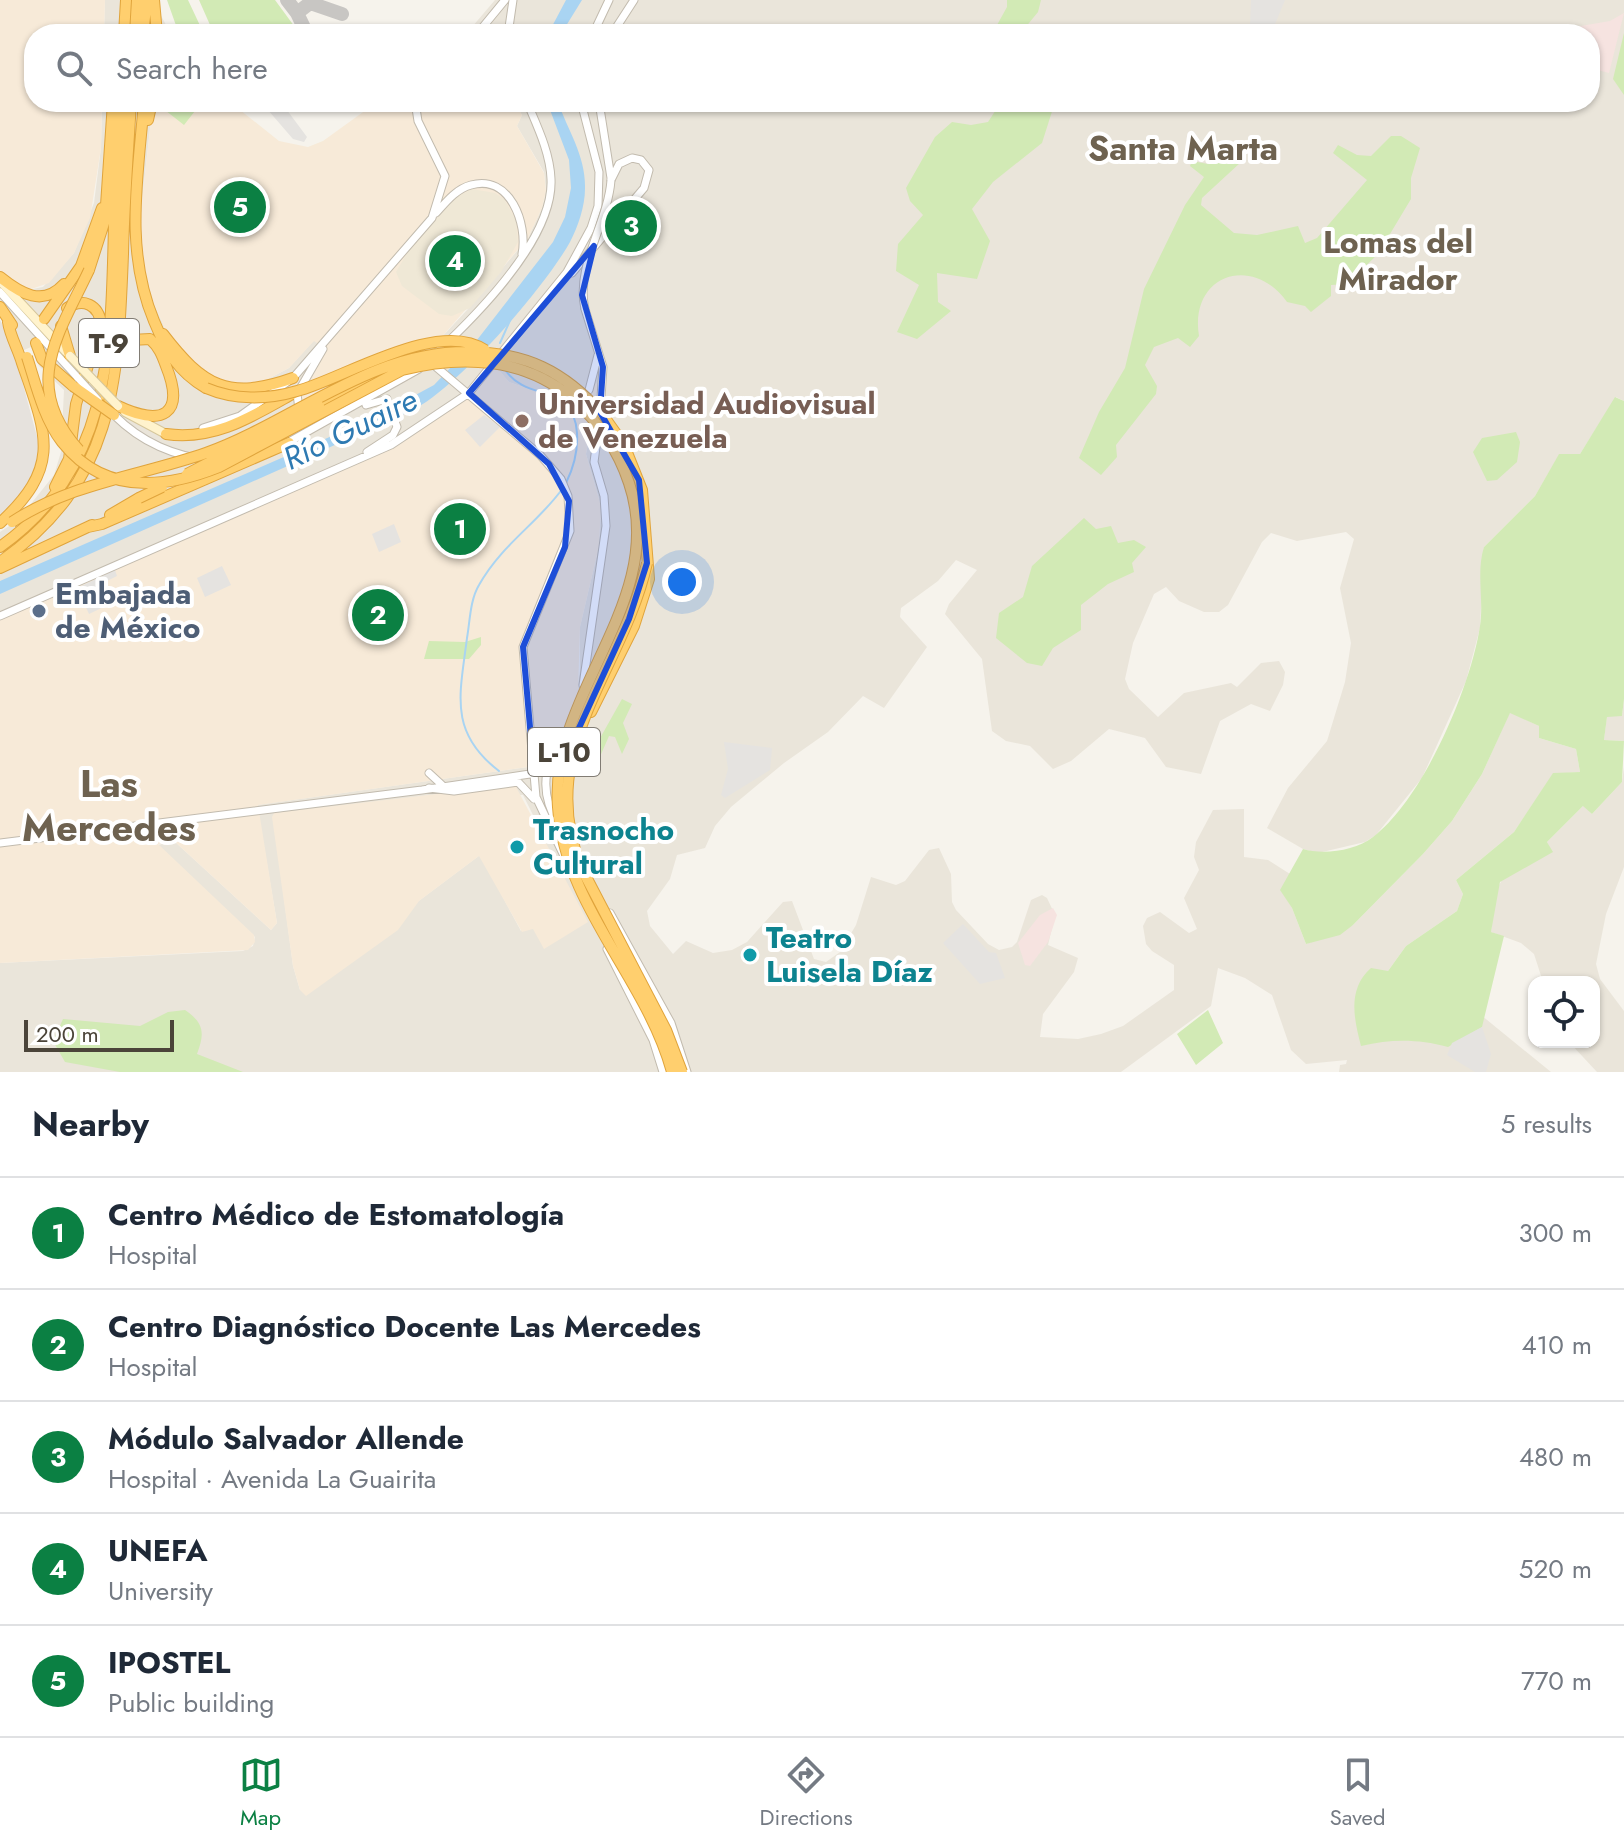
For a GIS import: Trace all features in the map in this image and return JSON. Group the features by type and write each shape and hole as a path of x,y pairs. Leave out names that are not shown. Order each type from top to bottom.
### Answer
{"highway":[{"path":"136,24 137,0"},
{"path":"147,24 151,0"},
{"path":"151,0 155,24"},
{"path":"112,112 101,241 53,342 48,368 50,398 61,426 76,448 100,466 143,486"},
{"name":"T-9","path":"0,545 39,516 73,472 101,396 114,280 121,112"},
{"name":"T-9","path":"0,565 43,529 69,498 95,450 115,380 131,112"},
{"path":"129,143 135,112"},
{"path":"143,112 134,239 140,279 172,360 206,388 235,397 297,391"},
{"path":"141,140 149,112"},
{"path":"44,319 81,266 107,200"},
{"path":"0,279 29,296 44,298 63,286 87,248"},
{"path":"0,545 37,511 59,482 69,459 76,404 102,323 98,311 89,304 74,304 62,316 61,334 70,356"},
{"path":"0,307 39,414 44,451 34,487 0,531"},
{"path":"8,322 13,326 47,415 62,442 99,471 143,486"},
{"path":"155,323 189,366 218,386 246,390 293,378"},
{"path":"36,343 42,359 116,410 157,416 172,405 176,391 159,348 146,337 134,338 125,346 115,380"},
{"path":"166,434 207,435 242,422 297,391 413,347 475,343 485,350"},
{"path":"6,521 100,482 218,448 353,381 414,357 485,350"},
{"name":"L-10","path":"485,350 523,358 547,369 582,394 617,433 642,490 648,527 649,579 642,603 605,688 558,760 554,786 570,840"},
{"name":"L-10","path":"88,527 378,376 433,362 474,360 499,364 539,377 569,396 594,420 612,444 626,474 637,533 632,576 569,734 560,770 558,806 561,831 573,871 649,1016 672,1072"},
{"name":"L-10","path":"143,486 189,479 219,467 402,370"},
{"path":"0,565 289,443"},
{"name":"L-10","path":"647,563 629,619 575,740 568,767 568,810 574,849 587,880 666,1030 684,1072"},
{"name":"L-10","path":"549,763 572,736"}],"main road":[{"path":"0,279 116,410 166,434"}],"street":[{"path":"485,24 505,0"},
{"path":"509,24 513,0"},
{"path":"598,24 609,0"},
{"path":"618,24 634,0"},
{"path":"417,112 445,176 432,218"},
{"path":"116,410 152,444 180,455 224,461 289,443 421,368 522,257 543,222 552,181 547,154 531,112"},
{"path":"541,306 583,245 598,206 597,156 584,112"},
{"path":"601,112 611,180"},
{"path":"0,616 414,432 469,393 644,188 649,170 641,160 628,158 619,164 611,180"},
{"name":"L-10","path":"611,180 605,219 583,284 585,309 598,345 604,375 594,462 604,496 604,541 583,687 545,777 547,801 614,919"},
{"path":"166,434 209,427 240,416 293,378 432,218 463,188 483,184 511,200 519,214 524,238 522,257"},
{"path":"0,292 75,382"},
{"path":"333,334 297,394 297,403 303,415 314,421 346,411"},
{"name":"L-10","path":"589,390 596,371 598,345"},
{"path":"444,346 440,354 442,365 469,393"},
{"path":"442,365 469,393"},
{"path":"421,368 442,365"},
{"name":"L-10","path":"469,393 540,455 561,479 567,491 570,531 523,647 538,804 653,1040 663,1072"},
{"path":"356,406 387,399 397,427 393,435 363,456"},
{"name":"L-10","path":"534,773 549,763"},
{"path":"429,773 442,785"},
{"path":"0,843 147,827 534,773"},
{"path":"429,788 454,791 518,782 538,804"},
{"path":"570,870 601,924 614,919 671,1023 684,1072"},
{"path":"597,929 612,926 638,963"}],"highlighted area":[{"path":"594,246 582,295 603,367 600,412 639,480 647,563 629,619 579,728 534,773 523,647 565,547 569,501 549,464 469,393"}],"shaded area":[{"path":"0,0 105,0 104,24 24,24 24,112 102,112 101,148 90,218 74,253 49,283 28,290 0,277"},
{"path":"105,0 158,0 159,12 166,24 104,24"},
{"path":"495,0 1624,0 1624,401 1616,397 1580,454 1559,455 1535,496 1484,547 1480,628 1466,681 1422,778 1376,835 1365,842 1318,853 1303,849 1267,828 1288,788 1327,741 1345,682 1351,643 1340,588 1354,539 1346,532 1297,541 1271,533 1262,542 1228,605 1219,612 1204,612 1179,601 1166,587 1154,594 1133,643 1125,679 1129,689 1158,717 1184,693 1231,683 1237,687 1261,663 1279,661 1285,672 1283,685 1270,711 1251,704 1220,721 1201,774 1166,767 1145,738 1109,729 1071,761 1053,769 1030,746 1006,741 992,731 982,659 945,614 949,604 977,570 956,560 938,581 901,608 900,617 927,647 884,708 863,696 828,732 731,807 715,826 705,848 677,855 670,879 647,911 650,926 673,954 686,941 713,953 732,950 747,942 783,902 792,901 814,959 826,962 840,952 856,925 871,877 896,885 905,881 929,850 939,848 951,874 952,902 956,910 988,944 999,950 1012,947 1017,942 1031,900 1042,895 1047,898 1055,915 1048,945 1078,958 1074,972 1043,1014 1040,1037 1078,1039 1101,1034 1123,1026 1174,990 1174,965 1146,944 1143,926 1147,918 1160,912 1189,933 1197,929 1184,898 1199,870 1194,857 1196,842 1213,810 1244,809 1244,857 1268,860 1290,874 1281,890 1292,908 1306,944 1353,925 1423,854 1452,821 1482,774 1510,712 1539,726 1539,738 1576,749 1580,772 1553,774 1514,832 1456,880 1463,894 1457,911 1406,946 1388,971 1465,1002 1551,1072 1339,1072 1340,1065 1346,1064 1347,1060 1306,1064 1291,1050 1272,995 1245,978 1218,968 1211,1006 1121,1072 0,1072 0,963 243,951 253,946 255,937 158,845 174,841 271,930 277,923 257,805 528,767 542,759 575,703 580,671 580,627 599,546 601,506 586,454 598,392 572,411 546,395 509,382 494,365 467,397 399,445 0,618 0,532 18,520 54,475 61,452 64,390 39,366 31,347 17,353 0,317 0,277 28,290 43,287 74,253 94,203 102,112 152,112 139,228 154,304 168,335 250,384 289,368 314,340 378,368 440,339 528,238 546,191 544,172 517,126 522,115 520,112 1600,112 1600,24 475,24","holes":["448,793 523,795 537,823 521,931 480,855 300,990 293,966 273,815"]},
{"path":"1251,0 1285,0 1275,24 1250,24"},
{"path":"1624,13 1609,73 1600,71 1600,24 1592,24 1610,21"},
{"path":"152,112 243,112 279,141 308,147 323,141 363,112 520,112 522,115 517,126 544,173 546,191 542,208 528,238 440,339 302,401 300,390 323,347 314,341 289,368 266,380 250,384 218,380 202,372 168,335 154,304 142,263 139,228"},
{"path":"270,112 288,112 307,137 304,142 293,139"},
{"path":"472,189 495,193 504,199 516,220 518,242 501,272 470,308 452,316 439,314 402,286 396,272 410,248 451,200"},
{"path":"0,320 12,343 40,448 38,463 23,495 0,517"},
{"path":"495,365 509,382 546,395 571,411 599,380 586,454 601,506 599,546 580,627 578,691 558,740 542,759 528,767 258,805 277,923 271,930 174,841 158,844 254,935 255,942 248,950 0,963 0,618 399,445 467,397"},
{"path":"484,415 500,427 480,447 465,430"},
{"path":"394,524 401,542 379,552 372,534"},
{"path":"222,566 231,585 205,597 197,578"},
{"path":"115,570 117,576 103,583 112,603 89,614 77,588"},
{"path":"1624,699 1624,741 1604,740 1607,716 1622,716"},
{"path":"724,742 772,748 770,770 725,798 721,795 728,769"},
{"path":"1624,767 1624,867 1606,914 1596,964 1599,976 1541,976 1534,954 1521,943 1491,932 1496,891 1503,878 1552,852 1547,842 1584,805 1592,814 1622,782"},
{"path":"515,785 588,922 544,949 533,929 522,932 479,856 419,901 398,930 306,996 300,990 293,966 272,817 274,813"},
{"path":"1053,908 1057,915 1048,942 1030,966 1025,965 1018,943 1040,915"},
{"path":"963,924 989,952 996,953 1005,978 980,984 943,943"},
{"path":"1600,979 1624,1011 1624,1072 1597,1072 1575,1048 1600,1048"},
{"path":"1482,1027 1491,1054 1486,1072 1475,1072 1447,1055 1452,1043"}],"green space":[{"path":"167,0 188,0 199,24 175,24"},
{"path":"199,0 275,0 293,24 210,24"},
{"path":"1007,0 1041,0 1038,12 1028,24 998,24 1007,7"},
{"path":"1624,33 1624,95 1613,79"},
{"path":"167,112 194,112 184,125"},
{"path":"994,112 1052,112 1042,143 993,182 972,209 990,241 977,279 937,273 938,302 951,311 917,339 897,332 919,285 896,271 898,244 923,215 910,201 906,188 935,137 952,122 971,125 988,122"},
{"path":"1391,136 1401,136 1420,148 1411,178 1411,199 1378,254 1347,284 1331,285 1331,296 1311,312 1305,306 1287,302 1273,287 1257,278 1241,275 1226,278 1213,286 1204,298 1198,315 1199,336 1190,347 1178,338 1154,347 1145,365 1157,386 1156,394 1116,445 1117,457 1101,475 1079,458 1099,412 1125,368 1144,289 1185,205 1204,177 1190,166 1192,161 1208,164 1236,153 1240,163 1202,198 1201,205 1234,233 1257,235 1298,226 1305,243 1317,238 1367,180 1333,153 1338,145 1357,155 1371,156"},
{"path":"1615,397 1624,401 1624,699 1622,716 1607,717 1604,740 1624,741 1622,782 1592,814 1583,806 1547,842 1553,852 1500,882 1491,932 1504,936 1482,1027 1448,1047 1404,1041 1361,1046 1354,1005 1363,976 1371,968 1388,971 1406,946 1457,911 1463,894 1456,880 1514,832 1553,773 1580,772 1576,749 1539,738 1539,726 1510,713 1482,774 1452,821 1423,854 1340,935 1306,944 1292,908 1280,890 1303,849 1320,852 1339,850 1366,842 1392,820 1410,797 1442,740 1467,679 1480,626 1484,547 1535,496 1559,454 1580,454"},
{"path":"1516,432 1520,442 1517,462 1497,480 1487,481 1473,452 1482,438"},
{"path":"1084,518 1096,529 1111,526 1118,543 1134,540 1146,547 1132,563 1134,572 1108,584 1081,605 1081,630 1053,648 1042,666 1027,663 996,638 999,613 1023,597 1032,566"},
{"path":"481,637 481,645 469,659 424,659 429,641 465,642"},
{"path":"622,699 632,704 623,723 629,739 622,754 615,737 609,736 595,768 580,754 589,744 599,740"},
{"path":"185,1010 196,1019 201,1029 197,1054 243,1072 120,1072 65,1062 53,1041 63,1019 140,1026 168,1012"},
{"path":"1208,1010 1223,1043 1196,1065 1177,1034"}],"water":[{"path":"566,0 582,0 567,24 553,24"},
{"name":"Río Guaire","path":"551,112 562,112 583,166 585,196 578,223 558,261 521,309 475,360 430,399 411,411 0,594 0,581 373,418 434,385 477,340 553,242 565,217 571,188 569,160"}],"waterway":[{"path":"500,343 512,316"},
{"path":"506,371 515,381 559,400 574,417 576,452 566,483"},
{"path":"499,771 472,742 461,711 462,677 472,604 479,585 498,557 563,488"}],"taxiway":[{"path":"287,0 297,13 314,0"},
{"path":"310,3 342,14"},
{"path":"297,13 302,24"}],"place":[{"name":"IPOSTEL","path":"240,207"},
{"name":"Módulo Salvador Allende","path":"631,226"},
{"name":"UNEFA","path":"455,261"},
{"name":"Universidad Audiovisual de Venezuela","path":"522,421"},
{"name":"Centro Médico de Estomatología","path":"460,529"},
{"name":"Embajada de México","path":"39,611"},
{"name":"Centro Diagnóstico Docente Las Mercedes","path":"378,615"},
{"name":"Trasnocho Cultural","path":"517,847"},
{"name":"Teatro Luisela Díaz","path":"750,955"}],"district":[{"name":"Santa Marta","path":"1183,148"},
{"name":"Lomas del Mirador","path":"1398,260"},
{"name":"Las Mercedes","path":"109,806"}]}
